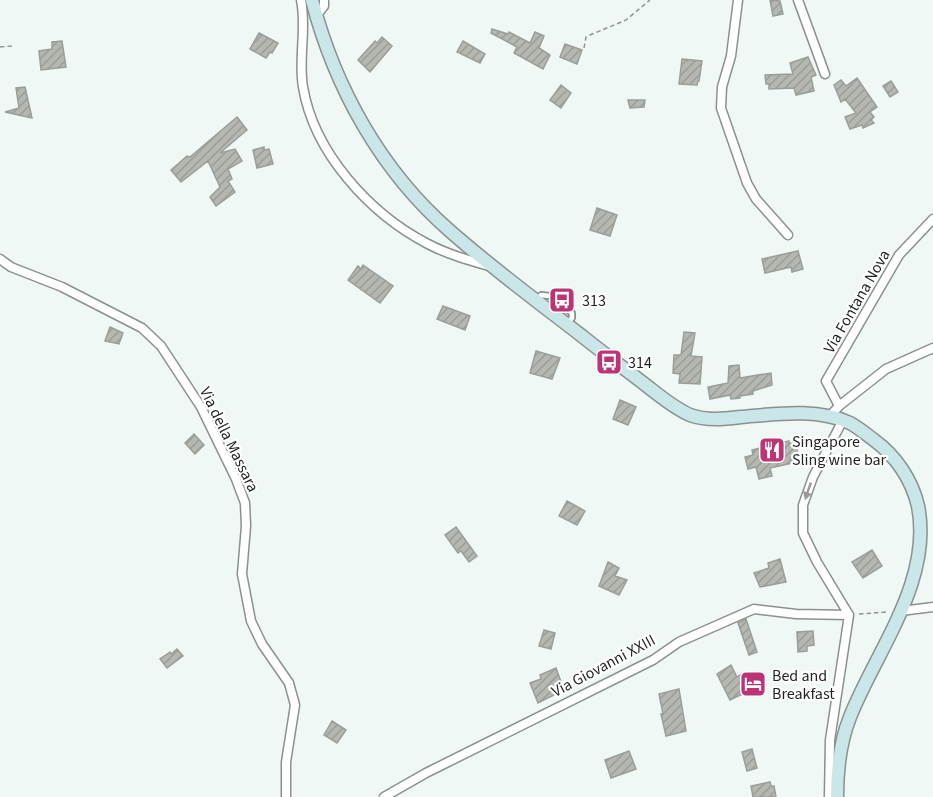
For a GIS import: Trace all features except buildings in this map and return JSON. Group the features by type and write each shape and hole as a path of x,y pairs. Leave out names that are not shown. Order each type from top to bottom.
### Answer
{"main road":[{"path":"312,0 333,66 365,129 415,196 449,231 496,269 658,394 690,415 720,420 798,413 830,416 853,425 882,445 896,460 914,492 922,527 919,566 849,718 839,762 837,797"}],"street":[{"path":"302,0 304,13 301,61 303,89 320,135 336,165 361,194 412,235 441,250 496,269"},
{"path":"316,16 324,6 324,0"},
{"path":"738,0 731,56 722,87 721,108 747,183 756,199 788,236"},
{"path":"798,0 825,74"},
{"name":"Via Fontana Nova","path":"839,406 826,381 899,255 933,219"},
{"name":"Via della Massara","path":"0,259 11,267 62,287 142,328 161,346 201,407 245,502 246,526 242,574 251,621 262,644 289,683 295,705 286,762 286,797"},
{"path":"830,416 839,406 886,369 933,348"},
{"path":"829,797 831,740 849,615 817,562 803,533 803,506 809,486 843,420"},
{"path":"900,611 933,607"},
{"name":"Via Giovanni XXIII","path":"384,797 426,773 653,660 679,642 754,609 796,614 849,615"}],"path":[{"path":"584,48 585,40 590,35 626,20 650,0"},
{"path":"0,47 12,46"},
{"path":"849,615 900,611"}],"place":[{"name":"313","path":"562,300"},
{"name":"314","path":"609,362"},
{"name":"Singapore Sling wine bar","path":"772,450"},
{"name":"Bed and Breakfast","path":"753,684"}]}
